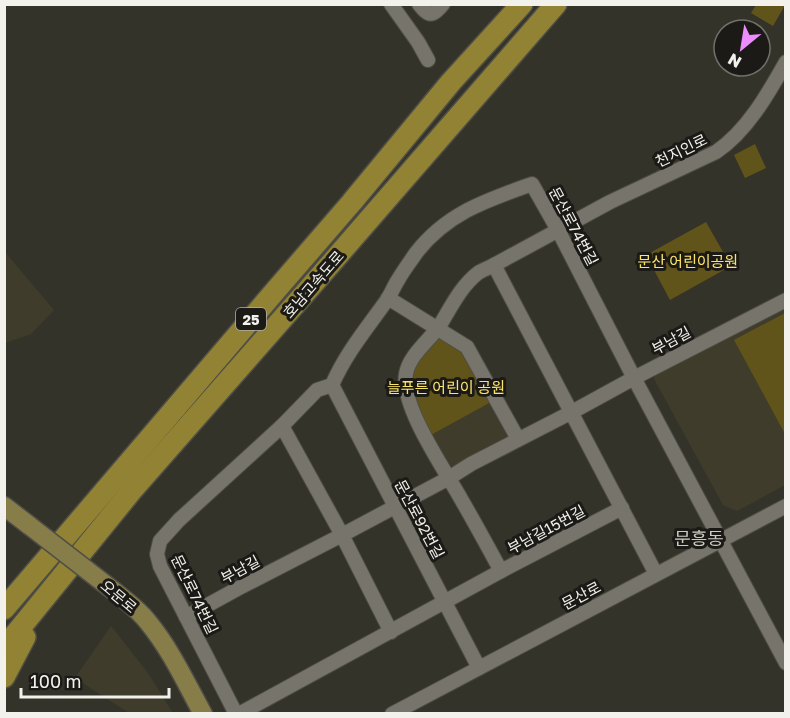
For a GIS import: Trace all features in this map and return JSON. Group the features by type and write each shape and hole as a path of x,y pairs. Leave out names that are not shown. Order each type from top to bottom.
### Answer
{"highway":[{"name":"호남고속도로","path":"4,609 352,202 451,82 522,4"},
{"name":"호남고속도로","path":"4,648 133,489 556,4"},
{"path":"4,676 57,582"}],"main road":[{"name":"오문로","path":"4,506 114,591 147,620 171,655 203,714"}],"street":[{"path":"391,4 428,60"},
{"path":"419,4 429,15 436,12 443,4"},
{"name":"천지인로","path":"449,478 425,438 409,402 406,372 465,285 479,272 610,202 724,147 750,118 786,62"},
{"name":"문산로74번길","path":"238,714 160,566 157,554 160,541 179,520 282,426 317,390 332,385 340,367 370,321 431,235 452,219 482,202 532,184 786,663"},
{"path":"494,265 656,574"},
{"path":"388,298 467,347 518,439"},
{"name":"부남길","path":"186,618 518,439 786,300"},
{"name":"문산로92번길","path":"332,385 479,668"},
{"path":"282,426 342,535 390,632"},
{"path":"449,478 501,571"},
{"name":"문산로","path":"392,714 786,506"},
{"name":"부남길15번길","path":"238,714 622,508"}],"shaded area":[{"path":"4,251 54,310 31,334 5,343"},
{"path":"785,306 785,485 737,511 723,505 654,379 655,373"},
{"path":"493,401 510,433 508,441 456,469 448,466 431,435"},
{"path":"111,626 148,673 173,713 129,713 75,678"}],"green space":[{"path":"756,4 785,5 773,26 772,18 759,18 751,13"},
{"path":"755,144 766,168 745,178 734,155"},
{"name":"문산 어린이공원","path":"706,222 731,266 670,300 646,255"},
{"path":"785,313 786,434 734,340"},
{"name":"늘푸른 어린이 공원","path":"443,337 463,348 493,401 431,435 409,387 416,362 431,341"}],"district":[{"name":"문흥동","path":"699,538"}]}
